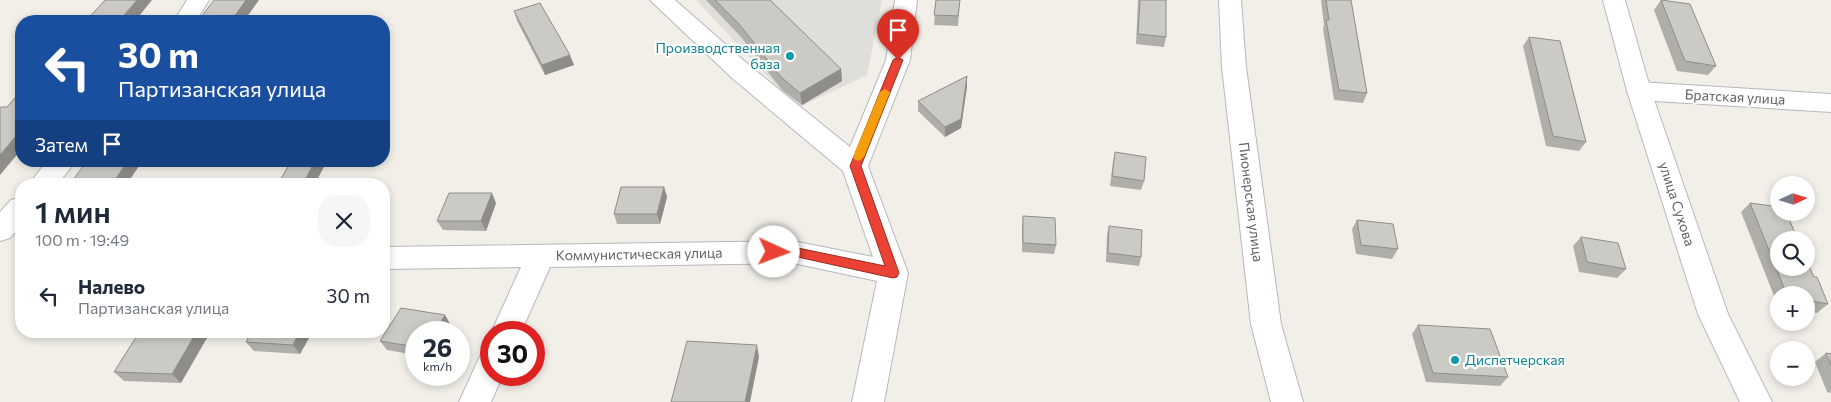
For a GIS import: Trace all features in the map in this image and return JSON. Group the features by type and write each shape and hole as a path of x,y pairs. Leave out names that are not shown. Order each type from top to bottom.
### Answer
{"street":[{"path":"189,15 198,0"},
{"path":"660,0 741,72 855,166 893,273 868,402"},
{"path":"855,166 898,60 906,0"},
{"name":"Пионерская улица","path":"1230,0 1234,67 1266,324 1287,402"},
{"name":"улица Сухова","path":"1614,0 1639,91 1713,314 1756,402"},
{"name":"Братская улица","path":"1639,91 1831,103"},
{"path":"47,178 57,167"},
{"path":"0,230 15,214"},
{"path":"0,239 15,240"},
{"name":"Коммунистическая улица","path":"390,258 793,252 893,273"},
{"path":"511,321 541,255"},
{"path":"475,402 482,386"}],"shaded area":[{"path":"696,0 882,0 867,75 797,108"}],"building":[{"path":"105,0 137,0 124,15 91,15"},
{"path":"214,0 246,0 235,15 203,15"},
{"name":"Производственная база","path":"715,0 770,0 841,69 800,93 781,77 739,24"},
{"path":"936,0 960,0 958,16 934,15"},
{"path":"1140,0 1166,0 1166,37 1138,34"},
{"path":"1326,0 1351,0 1367,93 1339,90 1326,20 1329,20"},
{"path":"1661,0 1690,4 1716,66 1685,61"},
{"path":"540,3 570,55 542,65 514,11"},
{"path":"1529,37 1560,41 1586,142 1553,136"},
{"path":"967,76 961,119 945,127 918,101"},
{"path":"15,98 15,137 0,155 0,108 7,107"},
{"path":"1115,152 1146,157 1144,181 1112,176"},
{"path":"83,167 124,167 116,178 74,178"},
{"path":"288,167 312,167 306,178 281,178"},
{"path":"621,187 664,187 657,214 614,214"},
{"path":"449,193 492,193 481,221 437,221"},
{"path":"1750,203 1770,206 1770,221 1790,221 1794,231 1770,231 1770,253"},
{"path":"1023,216 1055,218 1056,245 1023,243"},
{"path":"1357,220 1393,224 1398,249 1361,245"},
{"path":"1109,226 1142,230 1141,257 1108,253"},
{"path":"1581,237 1618,243 1626,269 1587,262"},
{"path":"1779,276 1817,277 1828,304 1815,302 1815,286 1783,286"},
{"path":"401,308 445,315 441,321 405,321 405,345 380,341 382,338 390,338 390,325"},
{"name":"Диспетчерская","path":"1418,325 1490,329 1508,377 1433,373"},
{"path":"136,338 193,338 172,374 114,372"},
{"path":"248,338 296,338 293,345 246,342"},
{"path":"687,341 757,345 745,402 671,402"},
{"path":"1826,353 1831,354 1831,366"}],"slow traffic":[{"path":"859,157 885,92"}],"place":[{"name":"Производственная база","path":"790,56"},
{"name":"Диспетчерская","path":"1455,360"}],"route":[{"path":"774,252 793,252 893,273 855,166 898,60"}]}
